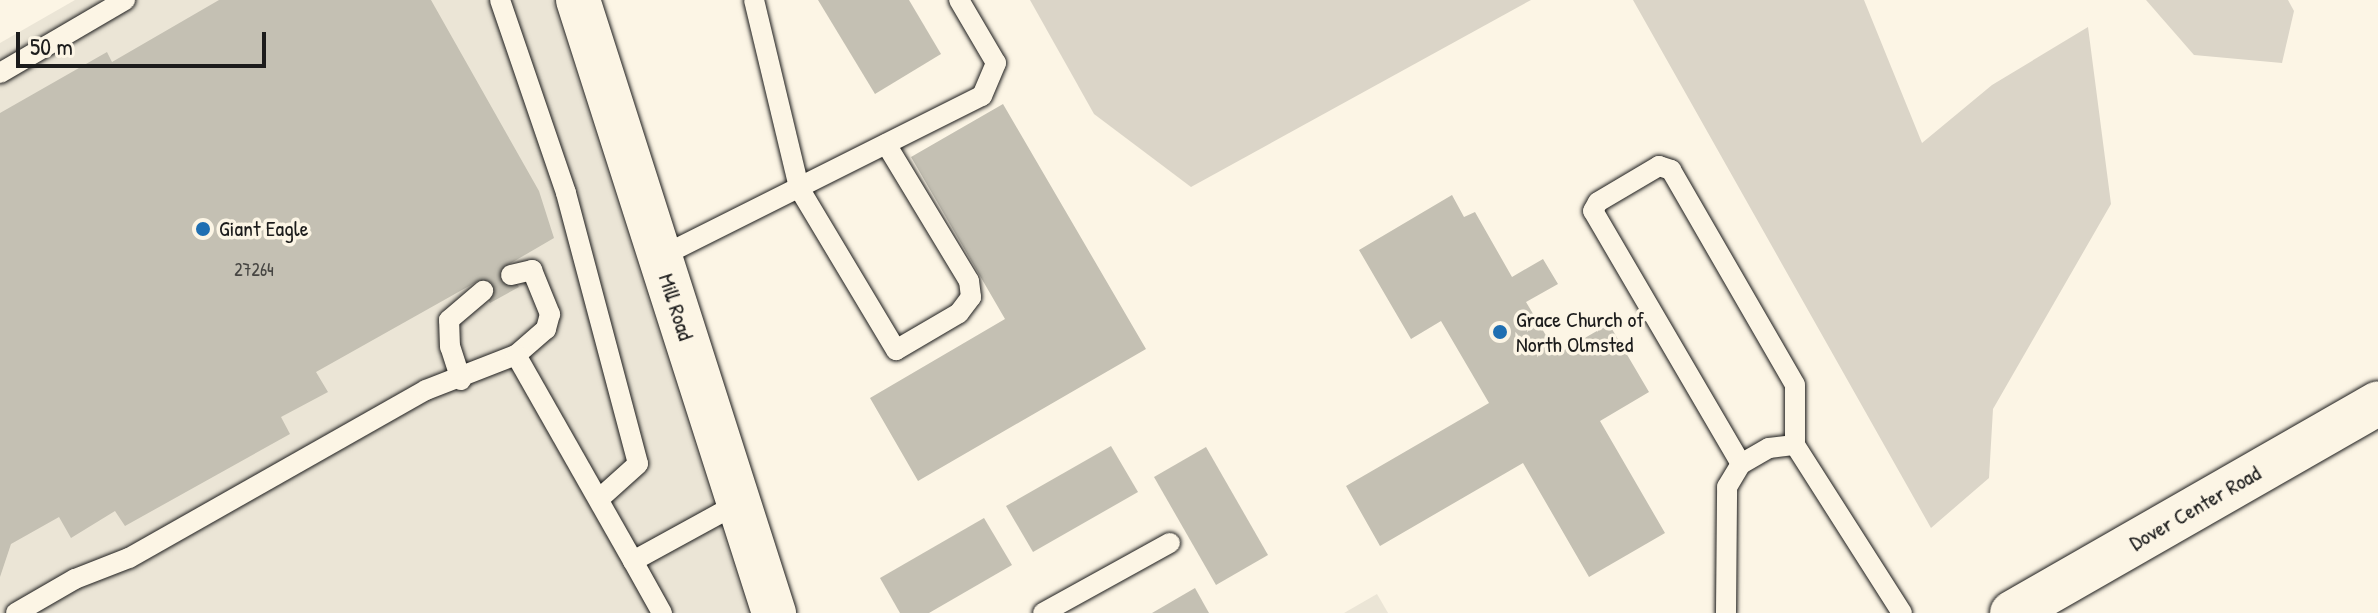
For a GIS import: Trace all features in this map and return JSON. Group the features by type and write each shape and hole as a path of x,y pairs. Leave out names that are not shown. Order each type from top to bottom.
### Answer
{"street":[{"name":"Mill Road","path":"578,0 774,613"},
{"name":"Dover Center Road","path":"2012,613 2378,403"}],"lane":[{"path":"0,73 125,0"},
{"path":"500,0 566,193 638,464 599,499"},
{"path":"754,0 799,188 896,350 959,313 971,297 969,281 886,144"},
{"path":"660,257 982,96 996,63 959,0"},
{"path":"1741,464 1593,211 1598,202 1659,166 1671,170 1795,385 1795,445 1902,613"},
{"path":"16,613 75,579 121,563 426,390 461,380 516,355 546,329 550,314 532,270 511,275"},
{"path":"461,380 450,347 449,320 483,291"},
{"path":"516,355 662,613"},
{"path":"1726,613 1727,487 1741,464 1769,448 1795,445"},
{"path":"633,561 739,503"},
{"path":"1043,613 1170,543"}],"shaded area":[{"path":"75,0 552,0 748,613 0,613 0,43"},
{"path":"1030,0 1531,0 1191,187 1094,114"},
{"path":"1633,0 1864,0 1922,143 1992,85 2088,27 2111,204 1993,409 1989,478 1931,528"},
{"path":"2146,0 2288,0 2294,11 2282,63 2194,55"},
{"path":"1377,594 1388,613 1344,613"}],"building":[{"path":"219,0 431,0 539,191 554,238 506,266 519,287 490,303 478,281 316,372 328,392 281,417 290,434 125,526 115,511 71,538 59,517 11,544 0,577 0,113 107,52 112,62"},
{"path":"818,0 909,0 941,54 875,94"},
{"path":"1003,104 1146,349 918,481 870,398 1005,319 911,157"},
{"path":"1452,195 1464,217 1475,212 1512,277 1543,259 1558,284 1526,302 1557,354 1609,324 1649,392 1600,421 1665,533 1589,577 1523,463 1380,546 1346,486 1489,403 1441,321 1411,339 1359,250"},
{"path":"1111,446 1138,492 1033,552 1006,506"},
{"path":"1206,447 1268,555 1216,585 1154,477"},
{"path":"984,518 1012,565 929,613 900,613 880,578"},
{"path":"1195,588 1209,613 1152,613"}],"place":[{"name":"Giant Eagle","path":"203,229"},
{"name":"Grace Church of North Olmsted","path":"1500,332"}]}
